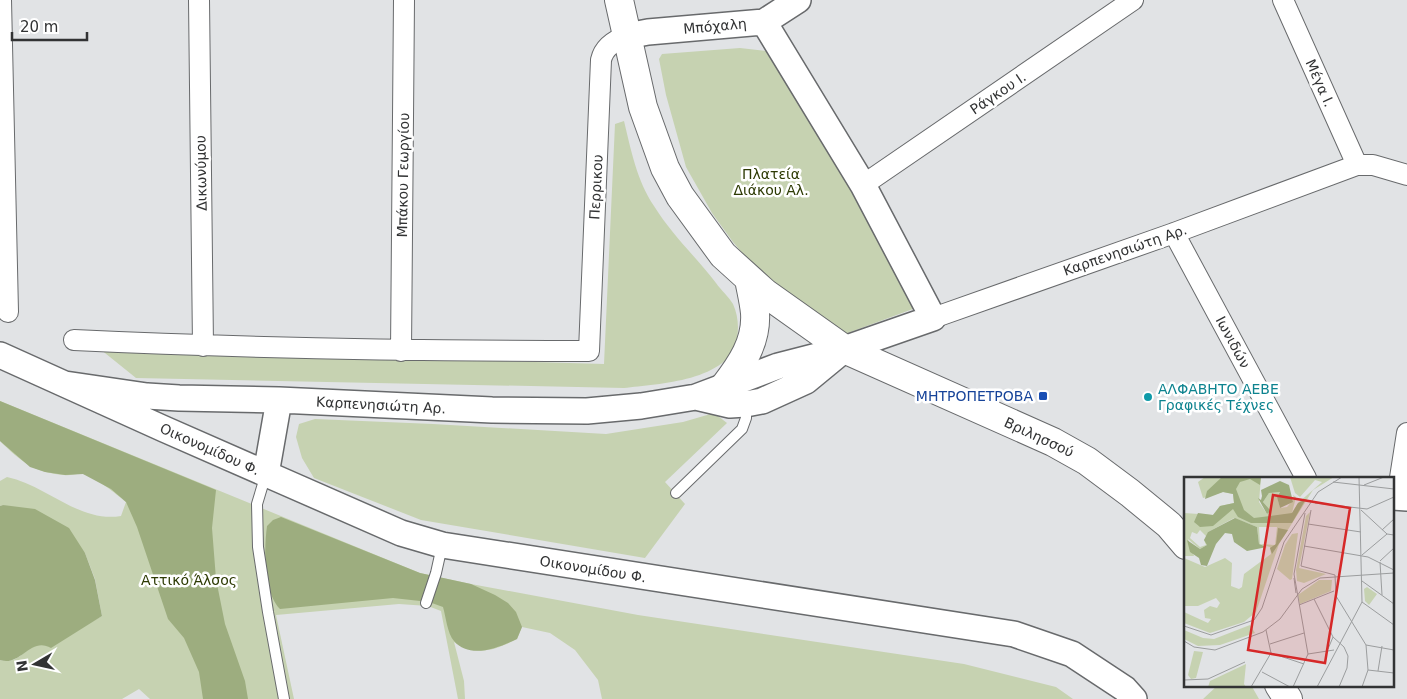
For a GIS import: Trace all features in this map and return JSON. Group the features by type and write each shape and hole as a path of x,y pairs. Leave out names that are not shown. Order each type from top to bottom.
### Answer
{"main road":[{"name":"Βριλησσού","path":"619,0 643,108 665,168 680,196 723,255 789,312 844,349 1053,442 1078,455 1113,480 1162,520 1184,544"},
{"path":"724,387 746,356 755,329 755,313 749,279"},
{"path":"1280,686 1288,699"}],"street":[{"path":"1,0 8,312"},
{"name":"Δικωνύμου","path":"199,0 203,346"},
{"name":"Μπάκου Γεωργίου","path":"401,351 404,0"},
{"name":"Μπόχαλη","path":"627,36 648,32 764,22 798,0"},
{"name":"Ράγκου Ι.","path":"863,185 1133,0"},
{"name":"Μέγα Ι.","path":"1283,0 1357,165"},
{"path":"764,22 863,185 933,318"},
{"name":"Περρικου","path":"401,351 589,351 601,60 606,50 612,44 627,36"},
{"name":"Καρπενησιώτη Αρ.","path":"65,384 147,396 492,410 588,411 641,406 696,397 778,366 844,349 1174,233 1357,165 1373,165 1407,175"},
{"name":"Ιωνιδών","path":"1174,233 1305,477"},
{"path":"74,340 203,346 401,351"},
{"name":"Καρπενησιώτη Αρ.","path":"696,397 730,405 762,401 806,382 844,349"},
{"path":"0,356 65,384"},
{"name":"Οικονομίδου Φ.","path":"65,384 401,533 442,545 1014,634 1072,654 1125,689 1134,699"},
{"path":"266,474 279,400"},
{"path":"1399,497 1407,433"}],"lane":[{"path":"676,493 742,429 746,418 746,404"},
{"path":"266,474 257,504 258,547 284,699"},
{"path":"426,603 436,573 442,545"}],"green space":[{"name":"Πλατεία Διάκου Αλ.","path":"740,48 766,51 855,188 921,306 845,334 759,273 712,213 686,167 666,95 659,59 662,54"},
{"path":"624,121 635,165 648,196 668,227 735,308 738,330 732,352 722,363 708,372 673,382 624,388 136,378 100,349 604,364 615,124"},
{"name":"Αττικό Άλσος","path":"0,401 420,573 638,615 964,664 1056,687 1073,699 602,699 598,680 575,650 550,633 522,627 517,639 493,649 478,651 462,647 454,642 464,681 465,699 458,699 441,611 428,606 399,604 276,615 294,699 150,699 139,689 122,699 0,699 0,660 7,661 18,658 35,645 48,646 102,616 95,579 85,553 3,505 0,506 0,481 7,477 21,481 77,509 106,517 121,516 126,502 106,486 88,476 45,472 21,460 0,441"},
{"path":"0,401 216,490 212,528 216,579 225,624 245,681 248,699 203,699 199,672 184,638 168,619 137,527 126,502 111,489 83,474 65,475 45,472 30,467 0,441"},
{"path":"714,413 727,423 665,482 685,504 645,558 421,520 314,478 302,458 296,437 299,424 315,419 606,434 683,422"},
{"path":"0,506 35,509 69,528 85,553 95,580 102,616 51,648 44,645 37,646 7,661 0,660"},
{"path":"281,517 420,573 471,584 495,595 508,603 516,612 522,627 517,639 494,648 476,651 468,650 454,641 447,625 443,607 429,602 393,598 280,609 270,592 265,546 267,526 273,520"},
{"path":"1217,686 1252,686 1259,699 1203,699"}],"place":[{"name":"ΜΗΤΡΟΠΕΤΡΟΒΑ","path":"1043,396"},
{"name":"ΑΛΦΑΒΗΤΟ ΑΕΒΕ Γραφικές Τέχνες","path":"1148,397"}]}
